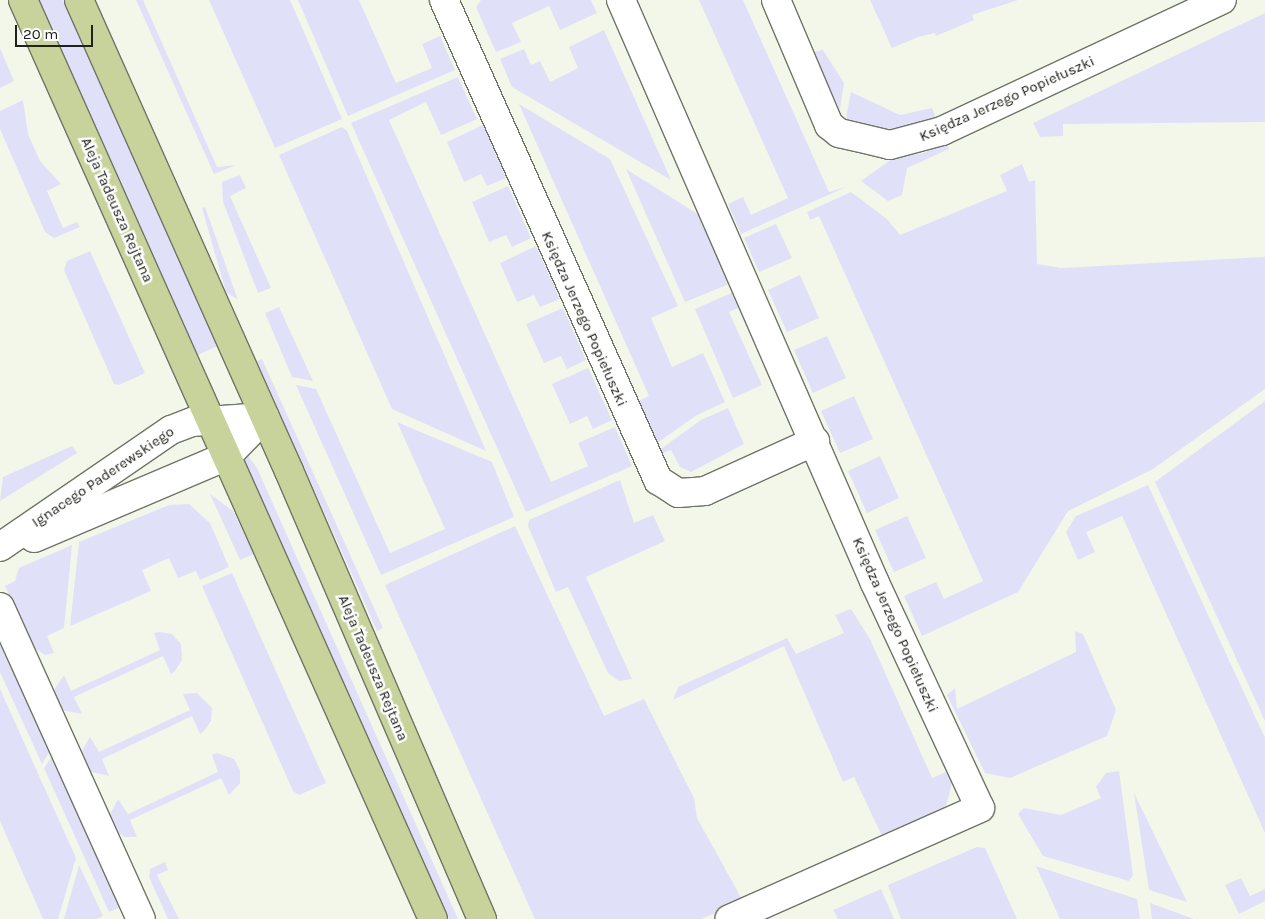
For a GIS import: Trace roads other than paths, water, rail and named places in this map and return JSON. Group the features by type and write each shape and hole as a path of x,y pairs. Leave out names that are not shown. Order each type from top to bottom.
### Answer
{"main road":[{"name":"Aleja Tadeusza Rejtana","path":"23,0 433,919"},
{"name":"Aleja Tadeusza Rejtana","path":"78,0 265,417 482,919"}],"street":[{"name":"Księdza Jerzego Popiełuszki","path":"444,0 658,480 678,493 705,490 815,441"},
{"name":"Księdza Jerzego Popiełuszki","path":"621,0 815,441 980,808 729,919"},
{"name":"Księdza Jerzego Popiełuszki","path":"776,0 829,125 839,133 903,144 998,104 1222,0"},
{"path":"211,420 265,417"},
{"path":"226,456 265,417"},
{"name":"Ignacego Paderewskiego","path":"0,547 171,430 211,420"},
{"name":"Ignacego Paderewskiego","path":"0,552 226,456"},
{"path":"0,607 140,919"}]}
